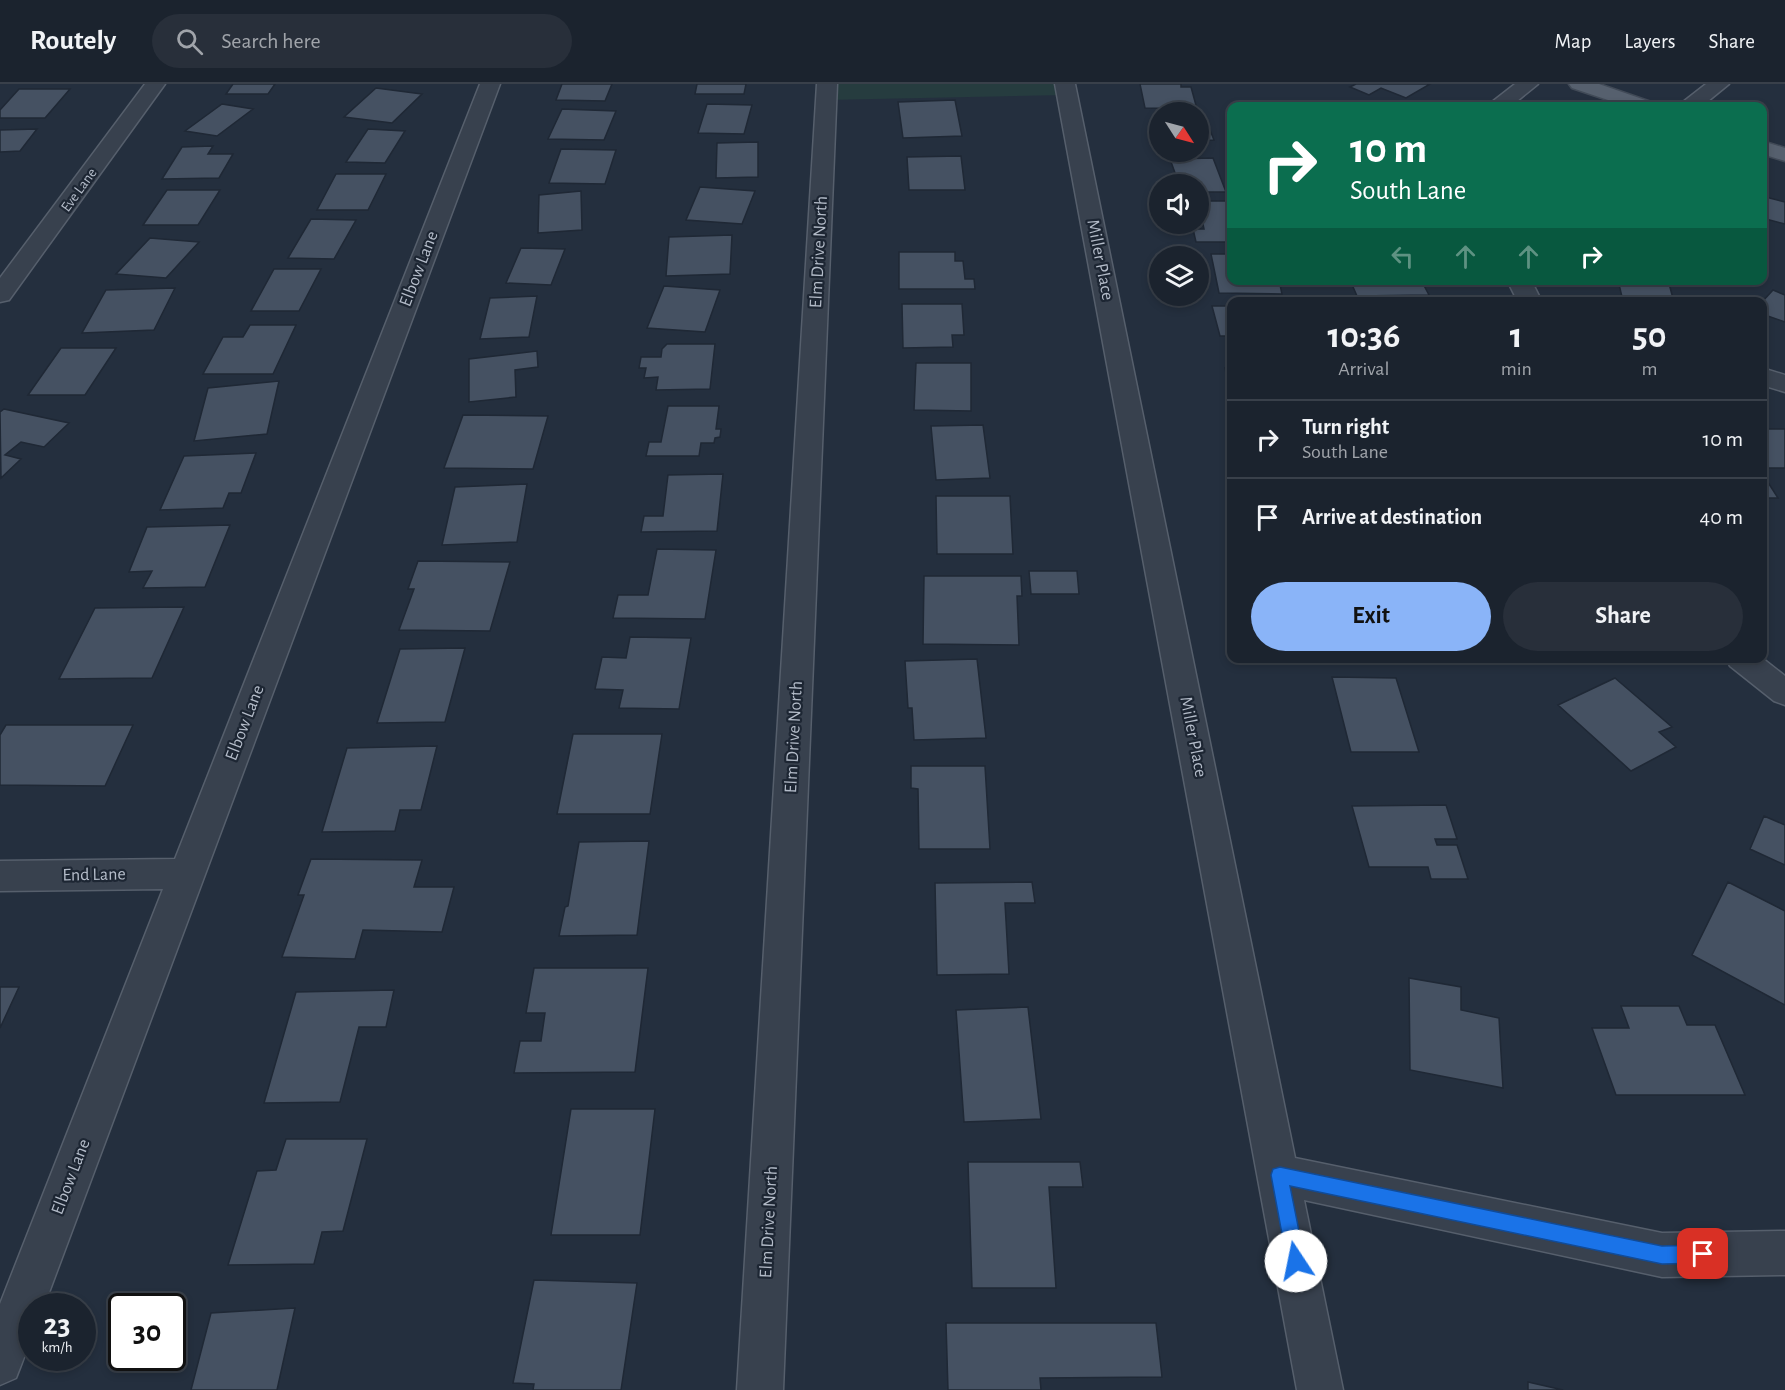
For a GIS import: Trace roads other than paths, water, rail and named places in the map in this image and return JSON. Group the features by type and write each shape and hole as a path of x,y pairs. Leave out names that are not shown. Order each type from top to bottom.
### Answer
{"main road":[{"path":"1579,84 1632,102"},
{"path":"1767,149 1785,154"}],"street":[{"name":"Eve Lane","path":"0,295 155,84"},
{"name":"Elbow Lane","path":"0,1362 490,84"},
{"name":"Elm Drive North","path":"760,1390 827,84"},
{"name":"Miller Place","path":"1065,84 1280,1175 1320,1390"},
{"path":"1504,102 1527,84"},
{"path":"1695,102 1719,84"},
{"path":"1767,378 1785,384"},
{"path":"1747,663 1785,693"},
{"name":"End Lane","path":"0,876 187,874"},
{"path":"1280,1175 1662,1255 1785,1253"}]}
